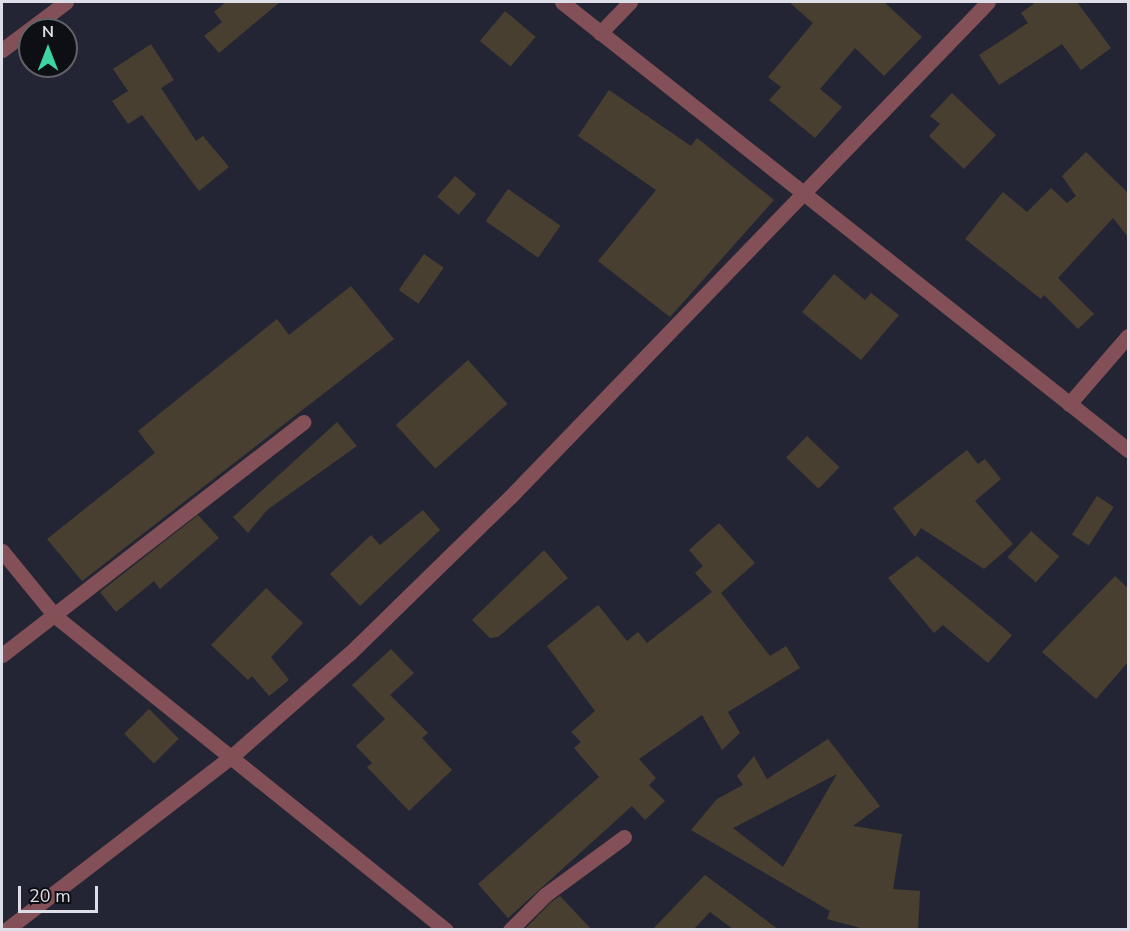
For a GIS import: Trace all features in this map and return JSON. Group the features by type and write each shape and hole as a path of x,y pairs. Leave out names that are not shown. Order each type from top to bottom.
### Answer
{"street":[{"path":"2,50 66,2"},
{"path":"562,2 804,189 1128,450"},
{"path":"600,33 630,2"},
{"path":"6,930 231,757 350,653 510,497 804,189 987,2"},
{"path":"1069,404 1128,336"},
{"path":"2,655 56,616 303,422"},
{"path":"2,551 56,616 446,930"},
{"path":"510,930 545,895 624,837"}],"building":[{"path":"226,2 280,2 219,53 204,36 222,22 214,12"},
{"path":"789,2 884,2 922,37 884,76 855,48 820,89 842,107 815,138 769,100 781,87 768,77 813,23"},
{"path":"1036,2 1077,2 1111,48 1081,70 1062,44 999,85 979,55 1028,23 1021,13"},
{"path":"505,11 536,37 511,67 480,41"},
{"path":"151,44 174,80 161,88 196,141 203,136 229,167 199,191 142,115 128,124 112,101 128,91 113,69"},
{"path":"609,90 691,146 697,138 774,200 670,317 598,261 656,190 578,136"},
{"path":"952,93 996,135 964,169 929,136 940,124 930,116"},
{"path":"1086,152 1128,193 1128,237 1113,218 1058,278 1094,314 1078,329 1044,295 1041,299 965,239 1003,192 1027,212 1051,188 1067,203 1076,196 1062,176"},
{"path":"455,176 476,194 458,215 437,196"},
{"path":"508,189 560,226 538,258 486,221"},
{"path":"424,254 444,268 418,304 399,290"},
{"path":"834,274 865,300 871,293 899,315 861,360 802,312"},
{"path":"351,286 394,339 82,581 47,539 155,453 138,431 277,319 289,335"},
{"path":"468,360 507,404 435,469 396,425"},
{"path":"337,422 357,446 267,510 248,533 233,517"},
{"path":"807,436 839,467 819,489 786,458"},
{"path":"967,450 978,464 985,459 1001,479 975,501 1013,544 984,569 921,528 915,537 893,508"},
{"path":"1097,496 1114,507 1089,545 1072,535"},
{"path":"423,510 440,530 360,606 330,574 371,535 380,545"},
{"path":"198,515 219,538 160,589 154,581 116,612 100,592"},
{"path":"719,523 755,563 721,593 770,656 786,646 800,668 728,712 740,733 722,750 702,715 639,759 656,778 649,785 665,801 645,820 632,806 508,918 478,884 599,777 574,748 581,742 571,732 595,711 547,646 598,605 627,641 638,632 647,643 712,592 695,573 703,566 689,550"},
{"path":"1031,531 1059,556 1036,582 1008,557"},
{"path":"544,550 568,578 498,637 490,638 472,620"},
{"path":"917,556 1012,635 988,663 943,625 934,633 888,578"},
{"path":"1115,576 1128,588 1128,662 1096,699 1042,652"},
{"path":"266,588 303,623 271,657 289,680 269,696 252,676 248,680 211,645"},
{"path":"391,649 414,673 390,695 428,733 422,738 452,770 409,811 367,767 372,763 356,746 385,719 352,685"},
{"path":"149,709 179,739 154,763 124,734"},
{"path":"828,739 880,806 853,826 902,834 893,889 920,891 918,930 868,930 827,919 830,911 691,830 717,799 743,785 737,776 754,756 767,779","holes":["837,774 783,867 733,828"]},
{"path":"705,875 779,930 734,930 710,912 693,930 652,930"},
{"path":"560,896 592,930 524,930 551,902"}]}
